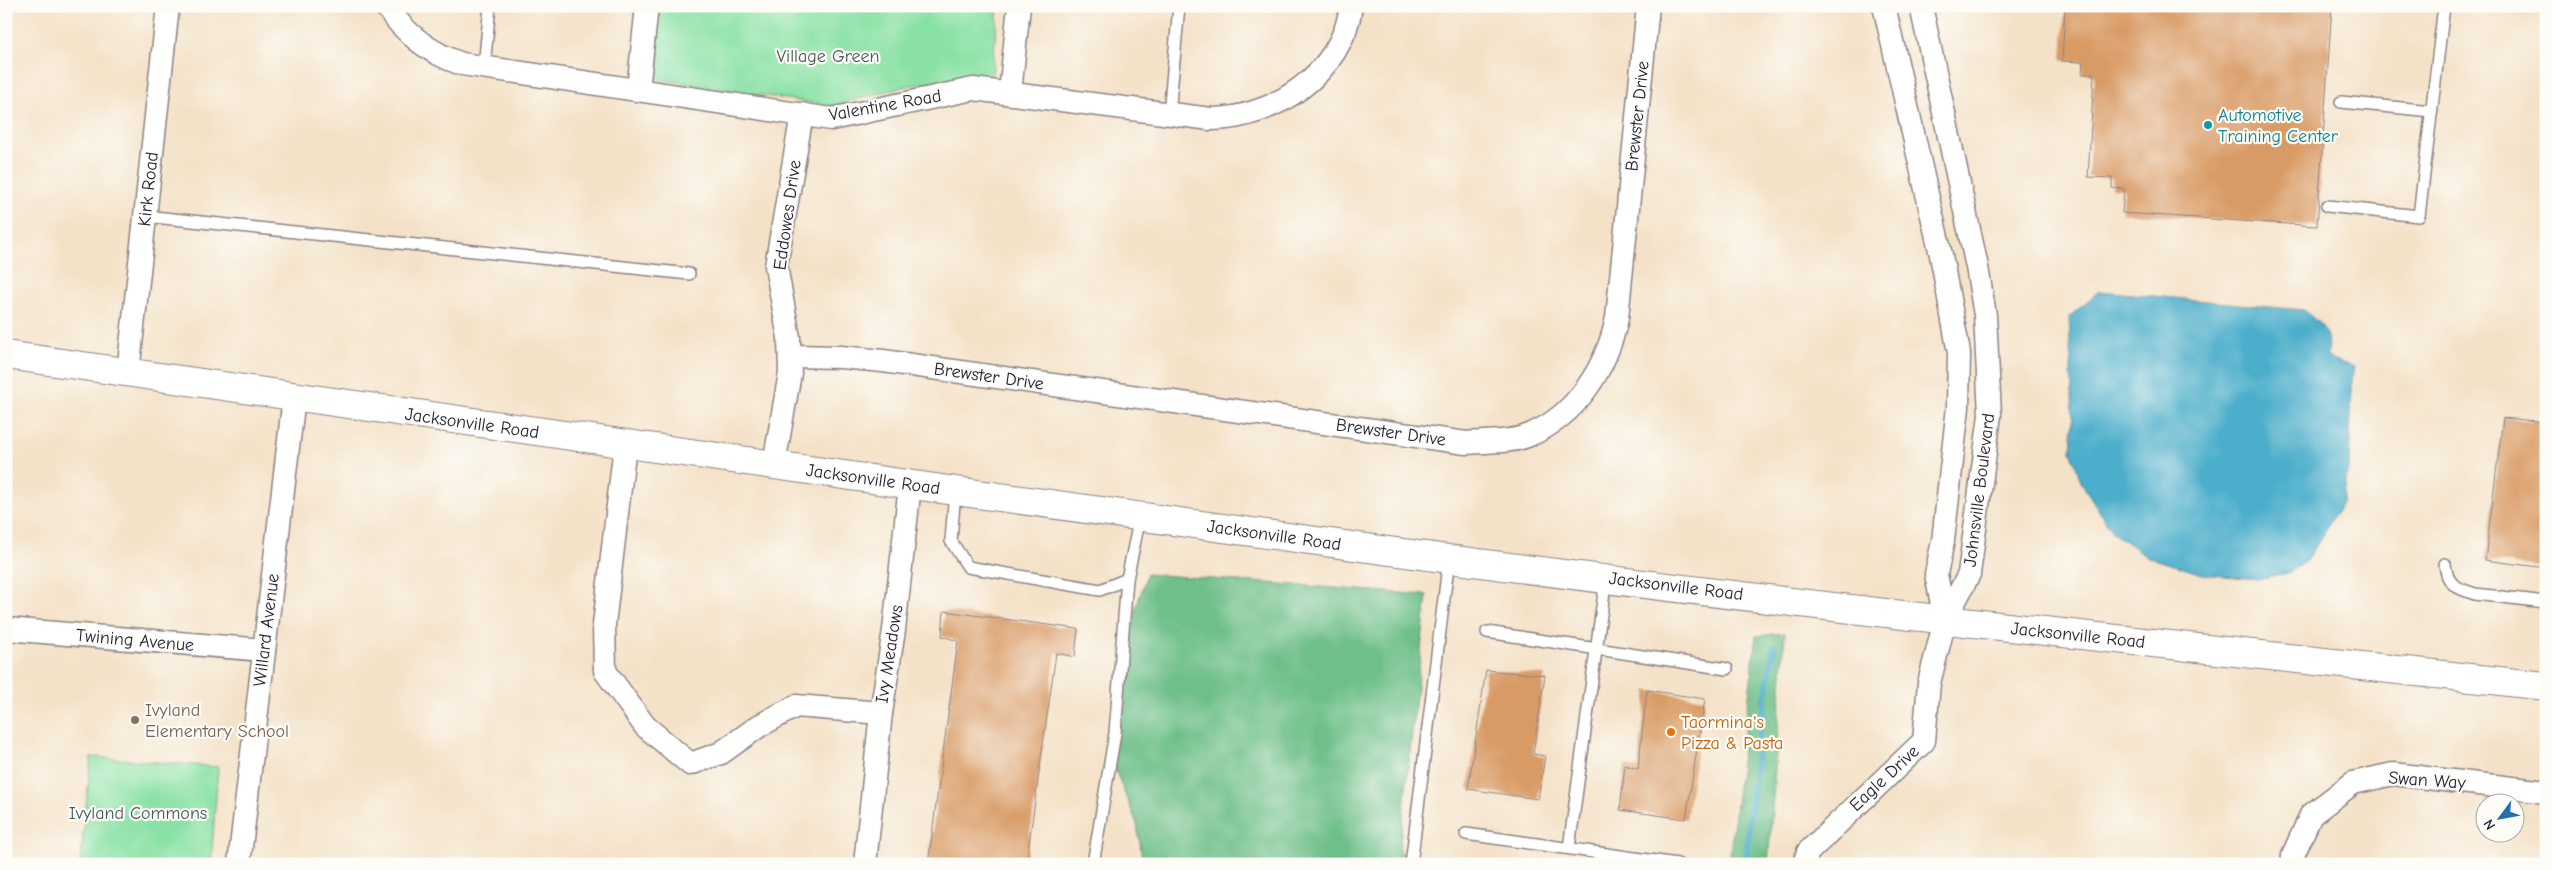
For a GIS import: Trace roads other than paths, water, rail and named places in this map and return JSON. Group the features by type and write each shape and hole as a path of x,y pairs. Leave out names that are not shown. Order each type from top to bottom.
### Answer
{"main road":[{"name":"Jacksonville Road","path":"6,355 624,445 774,464 910,485 1449,558 1945,620 2546,686"}],"street":[{"name":"Kirk Road","path":"128,373 168,6"},
{"name":"Valentine Road","path":"386,6 406,32 440,57 462,64 831,119 973,89 1169,114 1230,119 1264,110 1282,101 1312,78 1336,50 1344,32 1351,6"},
{"path":"638,90 647,6"},
{"path":"1010,93 1019,6"},
{"name":"Brewster Drive","path":"790,356 841,357 883,361 1466,443 1526,436 1566,413 1577,401 1588,388 1613,338 1617,318 1648,6"},
{"name":"Johnsville Boulevard","path":"1884,6 1941,255 1959,353 1958,407 1943,541 1936,574 1945,620"},
{"name":"Johnsville Boulevard","path":"1920,6 1978,267 1985,315 1990,415 1969,574 1945,620"},
{"name":"Eddowes Drive","path":"774,464 790,373 790,356 776,266 802,114"},
{"name":"Willard Avenue","path":"239,864 294,396"},
{"name":"Ivy Meadows","path":"624,445 604,625 605,671 645,726 690,764 721,753 759,726 796,706 880,713 894,630 910,485"},
{"name":"Eagle Drive","path":"1804,864 1808,852 1924,741 1929,683 1945,620"},
{"name":"Twining Avenue","path":"6,629 264,650"},
{"path":"865,864 880,713"},
{"name":"Swan Way","path":"2292,864 2293,855 2311,815 2353,783 2393,774 2546,792"}],"lane":[{"path":"484,67 490,6"},
{"path":"1169,114 1179,6"},
{"path":"2327,206 2419,216 2444,6"},
{"path":"2341,102 2432,110"},
{"path":"145,216 689,274"},
{"path":"955,491 952,540 968,567 1100,590 1127,579"},
{"path":"1093,864 1115,733 1127,579 1140,515"},
{"path":"1411,864 1449,558"},
{"path":"2445,564 2446,576 2455,586 2464,590 2475,594 2546,602"},
{"path":"1568,848 1606,578"},
{"path":"1487,632 1596,647 1727,669"},
{"path":"1466,834 1678,864"}],"water":[{"path":"2099,291 2303,310 2321,325 2326,334 2327,357 2353,367 2349,462 2343,501 2307,561 2288,573 2257,579 2202,574 2148,557 2113,533 2081,482 2071,450 2073,423 2069,317"}],"waterway":[{"path":"1745,864 1759,735 1774,647"}],"place":[{"name":"Automotive Training Center","path":"2208,125"},
{"name":"Ivyland Elementary School","path":"135,720"},
{"name":"Taormina's Pizza & Pasta","path":"1671,732"}],"park label":[{"name":"Village Green","path":"828,56"},
{"name":"Ivyland Commons","path":"138,813"}]}
